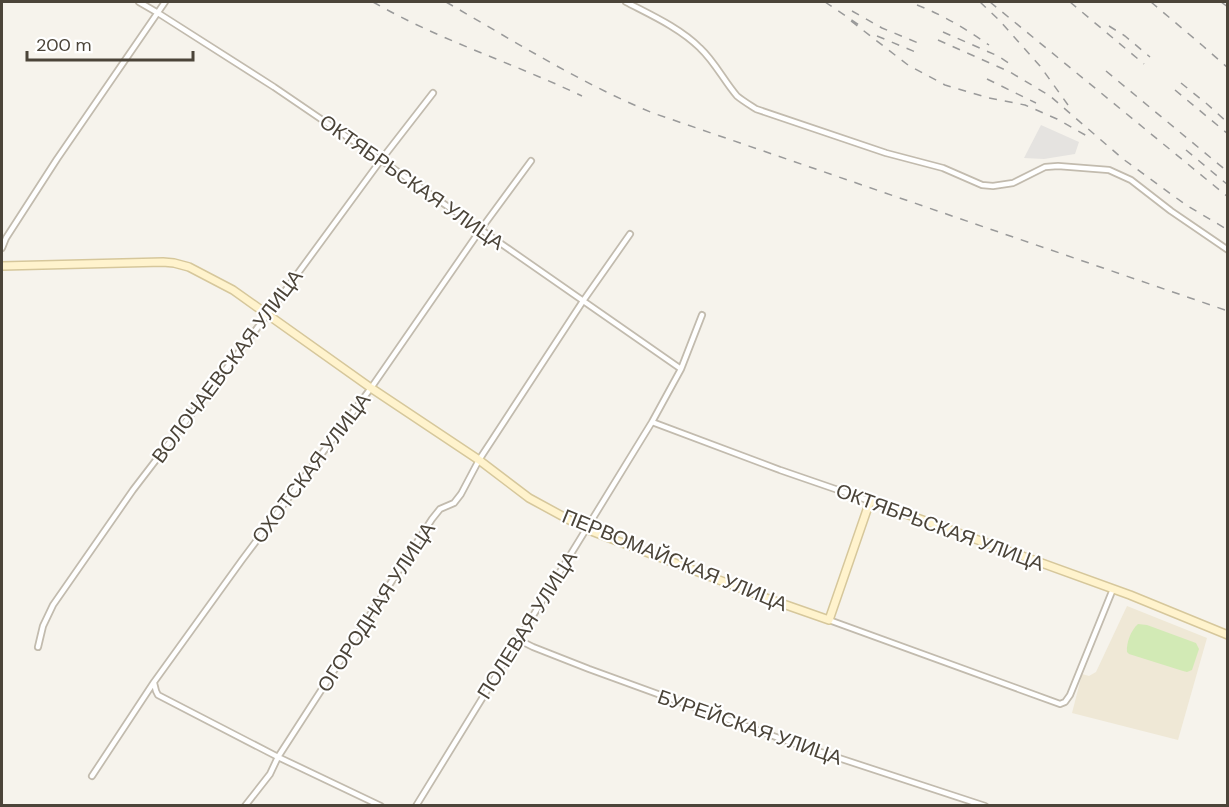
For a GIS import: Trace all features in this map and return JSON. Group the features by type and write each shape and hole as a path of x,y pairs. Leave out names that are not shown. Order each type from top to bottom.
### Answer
{"main road":[{"name":"ПЕРВОМАЙСКАЯ УЛИЦА","path":"2,267 164,262 196,270 232,290 371,388 479,460 529,498 586,529 829,620"},
{"name":"ОКТЯБРЬСКАЯ УЛИЦА","path":"870,501 1130,595 1227,635"},
{"path":"829,620 870,501"}],"street":[{"name":"ОКТЯБРЬСКАЯ УЛИЦА","path":"139,2 274,87 681,369"},
{"path":"2,248 6,237 57,159 165,2"},
{"path":"626,2 676,30 699,46 738,96 756,110 886,153 943,168 982,185 1013,183 1045,167 1052,166 1109,170 1131,180 1227,250"},
{"name":"ВОЛОЧАЕВСКАЯ УЛИЦА","path":"38,647 43,626 53,605 133,490 433,93"},
{"name":"ОХОТСКАЯ УЛИЦА","path":"92,776 154,682 371,388 531,161"},
{"name":"ОГОРОДНАЯ УЛИЦА","path":"245,806 270,774 432,519 440,509 454,503 461,494 479,460 583,301 630,234"},
{"name":"ПОЛЕВАЯ УЛИЦА","path":"416,806 652,422 681,369 702,315"},
{"name":"ОКТЯБРЬСКАЯ УЛИЦА","path":"652,422 780,471 870,501"},
{"name":"ПЕРВОМАЙСКАЯ УЛИЦА","path":"829,620 1060,704 1065,702 1070,695 1113,589"},
{"name":"БУРЕЙСКАЯ УЛИЦА","path":"519,640 589,669 788,741 985,806"},
{"path":"154,682 158,695 381,806"}],"shaded area":[{"path":"1041,125 1079,142 1075,154 1044,159 1024,158"},
{"path":"1127,606 1207,638 1178,740 1072,713 1082,674 1089,676 1096,672"}],"green space":[{"path":"1138,624 1147,625 1196,643 1199,649 1192,670 1183,671 1129,654 1127,652 1128,641"}],"railway":[{"path":"373,2 450,40 582,96"},
{"path":"446,2 573,75 653,113 1228,311"},
{"path":"825,2 859,25"},
{"path":"980,2 1040,66 1068,105"},
{"path":"990,2 1228,197"},
{"path":"1070,2 1144,64"},
{"path":"1151,2 1228,68"},
{"path":"1221,2 1228,7"},
{"path":"917,5 936,13 989,45"},
{"path":"852,11 882,28 923,45"},
{"path":"851,21 908,65 945,85 989,98 1025,105 1087,136"},
{"path":"1109,26 1150,57"},
{"path":"943,32 998,56 1013,66"},
{"path":"877,36 918,53"},
{"path":"938,40 1010,72 1050,96 1123,159 1186,205 1228,230"},
{"path":"1106,71 1228,172"},
{"path":"987,79 1036,103"},
{"path":"1181,83 1228,123"},
{"path":"1175,90 1228,134"},
{"path":"1186,150 1228,185"}]}
